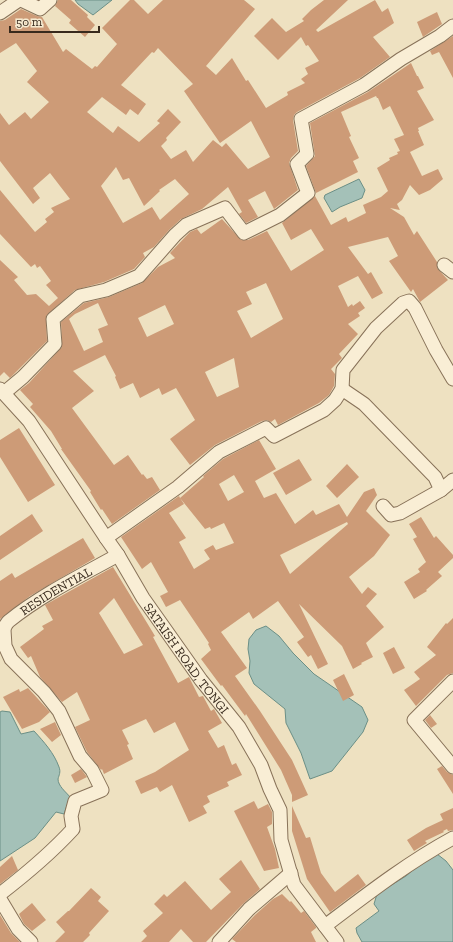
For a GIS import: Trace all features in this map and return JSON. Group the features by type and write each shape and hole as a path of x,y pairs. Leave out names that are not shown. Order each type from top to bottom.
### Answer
{"street":[{"path":"0,13 20,0 40,9 50,0"},
{"path":"2,391 23,377 55,344 53,319 80,296 106,290 139,276 175,235 186,225 225,208 244,233 280,215 308,193 297,164 307,154 301,119 364,85 401,59 440,36 453,26"},
{"path":"106,538 178,486 219,452 266,428 274,436 324,410 335,400 342,388 343,370 376,328 403,302 409,301 414,308 453,379"},
{"path":"342,388 364,404 435,477 441,490"},
{"name":"SATAISH ROAD, TONGI","path":"2,391 33,428 118,555 143,598 201,680 239,727 261,765 280,810 281,840 294,885 337,942"},
{"path":"383,506 391,515 400,513 441,490 453,480"},
{"name":"RESIDENTIAL","path":"2,631 7,622 38,601 118,555"},
{"path":"0,894 32,870 73,828 71,816 75,801 102,790 92,770 80,756 59,711 44,692 11,659 5,646 2,631"},
{"path":"453,681 414,720 453,767"},
{"path":"325,926 378,886 430,851 453,838"},
{"path":"219,942 249,909 291,873"},
{"path":"0,899 18,928 31,942"}],"water":[{"path":"75,0 112,0 93,15"},
{"path":"359,179 365,190 362,198 332,212 324,198 325,195"},
{"path":"266,626 279,636 293,653 314,674 362,707 368,720 363,732 332,771 310,779 301,753 286,723 285,709 254,684 249,673 249,639 256,630"},
{"path":"0,712 10,712 21,734 34,731 52,752 60,772 58,782 62,789 70,797 64,814 56,812 35,838 0,861"},
{"path":"437,854 446,861 453,870 453,942 362,942 356,928 379,911 374,904 377,894 406,876 426,859"}],"building":[{"path":"58,0 71,0 88,15 87,17 95,25 85,37 69,23 71,20 55,6"},
{"path":"130,0 134,0 148,14 163,0 244,0 255,9 206,66 216,75 232,58 246,81 248,80 266,108 288,95 287,92 305,83 301,79 308,74 305,68 319,61 308,45 306,46 301,37 278,60 254,36 272,18 286,32 304,21 302,19 324,0 348,0 316,30 318,32 375,0 382,12 388,8 394,23 373,37 390,57 360,78 294,115 293,120 298,151 291,158 289,163 298,190 274,209 265,191 248,200 258,217 246,223 239,214 242,212 228,187 202,209 181,219 154,247 143,253 145,257 134,269 104,282 75,290 46,316 47,341 10,378 4,372 0,376 0,260 18,277 14,280 27,295 36,294 49,306 58,298 46,285 51,281 40,266 37,268 35,264 31,267 0,234 0,190 35,232 47,222 45,219 54,212 51,208 70,199 50,173 33,188 40,198 33,204 0,161 0,113 9,125 25,112 31,119 49,102 27,82 37,71 16,43 0,53 0,21 5,20 21,9 42,17 63,52 66,49 92,69 95,66 97,67 117,44 102,28","holes":["158,48 193,84 184,91 220,143 251,121 270,157 248,169 226,143 222,147 213,140 193,162 186,150 171,159 161,146 167,140 166,138 181,122 168,109 157,121 160,123 139,142 118,126 113,133 87,112 102,97 126,115 130,109 138,115 146,104 121,85 152,52 154,53","116,167 123,180 129,178 144,206 160,191 159,190 175,179 189,194 160,220 152,207 123,223 101,186"]},
{"path":"437,12 442,24 423,37 417,22"},
{"path":"453,36 453,78 439,52 432,55 430,51"},
{"path":"411,63 424,88 417,91 434,120 418,128 424,145 410,152 422,176 438,169 443,179 430,190 419,195 410,185 402,200 397,204 400,210 390,208 404,217 414,235 417,231 437,262 437,268 448,280 420,302 413,289 411,292 389,261 398,256 388,237 348,247 368,274 371,272 383,293 372,299 358,276 338,286 348,307 352,304 353,306 360,301 365,308 358,313 360,316 348,324 358,334 339,354 342,358 331,369 335,374 334,386 329,395 319,403 278,425 275,419 271,422 267,420 262,421 215,445 190,465 170,439 195,420 176,388 162,395 159,388 140,398 133,383 120,389 115,377 116,376 105,355 73,371 94,391 72,408 114,465 128,455 142,475 143,474 147,479 152,477 160,490 112,524 102,509 101,510 90,492 91,491 61,449 51,431 30,407 33,404 20,390 29,383 62,347 61,322 84,303 109,297 142,283 158,267 175,258 170,253 190,232 197,229 201,234 222,219 241,240 248,240 267,231 291,271 324,250 311,229 291,240 282,223 315,196 331,225 346,217 348,222 366,213 363,205 381,197 388,191 377,168 390,160 389,158 398,154 397,152 400,151 394,139 404,135 390,106 383,110 376,96 341,112 351,136 349,137 359,158 353,161 358,172 316,193 306,166 315,156 310,123 368,92","holes":["266,283 283,319 251,338 237,311 252,304 246,292","98,303 108,325 98,329 103,342 84,351 69,319 75,314","165,305 174,324 147,337 138,318","234,358 239,387 217,397 205,372"]},
{"path":"19,428 55,485 28,502 0,457 0,440"},
{"path":"259,440 276,469 255,481 264,498 276,493 295,524 313,510 316,515 339,504 347,517 364,492 374,488 377,495 366,511 390,535 374,556 349,577 362,594 368,587 377,594 366,606 384,627 366,643 373,657 361,663 362,664 353,669 342,646 299,604 328,664 318,669 311,655 308,657 297,642 304,637 278,601 253,619 249,612 221,632 247,668 235,676 292,760 308,795 292,802 292,795 281,770 246,714 245,716 201,659 211,650 208,644 209,643 180,600 166,607 160,596 168,592 151,562 142,569 121,537 179,496 180,498 223,459","holes":["234,475 244,492 228,501 219,484","180,498 205,529 210,527 211,529 224,523 234,543 216,550 213,545 204,550 210,559 194,569 179,542 186,538 169,513 184,504","347,522 348,524 290,574 280,555"]},
{"path":"299,459 312,480 286,495 273,473"},
{"path":"347,464 359,477 337,498 326,486"},
{"path":"32,514 43,531 0,560 0,536"},
{"path":"421,517 434,538 436,536 453,555 453,558 438,572 442,576 426,590 427,591 414,599 404,582 420,572 418,569 426,562 413,539 417,537 409,524"},
{"path":"83,538 95,558 30,596 0,619 0,581 12,573 15,578"},
{"path":"113,567 155,636 153,637 178,683 189,677 199,697 203,696 211,711 214,709 222,723 208,731 218,748 224,745 232,765 236,763 242,775 227,782 229,786 207,796 210,802 203,806 207,813 189,822 172,785 160,792 157,787 141,794 135,781 155,772 189,750 175,722 154,733 146,719 122,730 129,744 127,745 133,759 104,774 102,769 101,770 87,752 75,727 90,720 77,692 62,702 40,677 31,656 28,658 20,647 44,629 42,626 53,620 45,605","holes":["114,598 143,645 124,654 99,613"]},
{"path":"453,618 453,673 447,675 416,706 404,690 420,679 414,672 436,655 427,647 446,623 447,624"},
{"path":"394,647 405,668 393,674 383,653"},
{"path":"344,674 354,695 343,701 333,680"},
{"path":"28,688 50,712 39,722 22,729 3,697 19,689 20,692"},
{"path":"430,715 437,724 431,728 425,720"},
{"path":"55,722 61,735 52,742 40,729"},
{"path":"442,766 447,772 453,775 453,794 437,769"},
{"path":"81,769 87,777 75,783 71,775"},
{"path":"254,801 258,809 268,804 272,812 272,824 267,827 275,849 279,868 264,871 234,811"},
{"path":"292,806 306,838 310,837 321,873 335,892 358,874 366,885 330,912 307,879 292,831"},
{"path":"453,808 453,830 448,831 447,829 443,831 444,832 425,841 427,843 414,851 407,840 426,828 443,820 440,814"},
{"path":"12,856 18,870 0,884 0,867"},
{"path":"241,860 260,889 243,904 206,942 193,942 181,929 169,942 141,942 147,936 143,931 163,913 154,904 164,894 167,897 185,881 211,910 231,892 219,879"},
{"path":"91,888 101,897 98,901 109,911 83,942 55,942 65,932 56,922"},
{"path":"282,894 290,902 291,901 301,913 304,911 316,927 311,932 316,942 236,942 232,939 255,915 273,899"},
{"path":"32,903 46,920 32,931 24,924 19,914"},
{"path":"0,915 11,933 20,942 0,942"}]}
